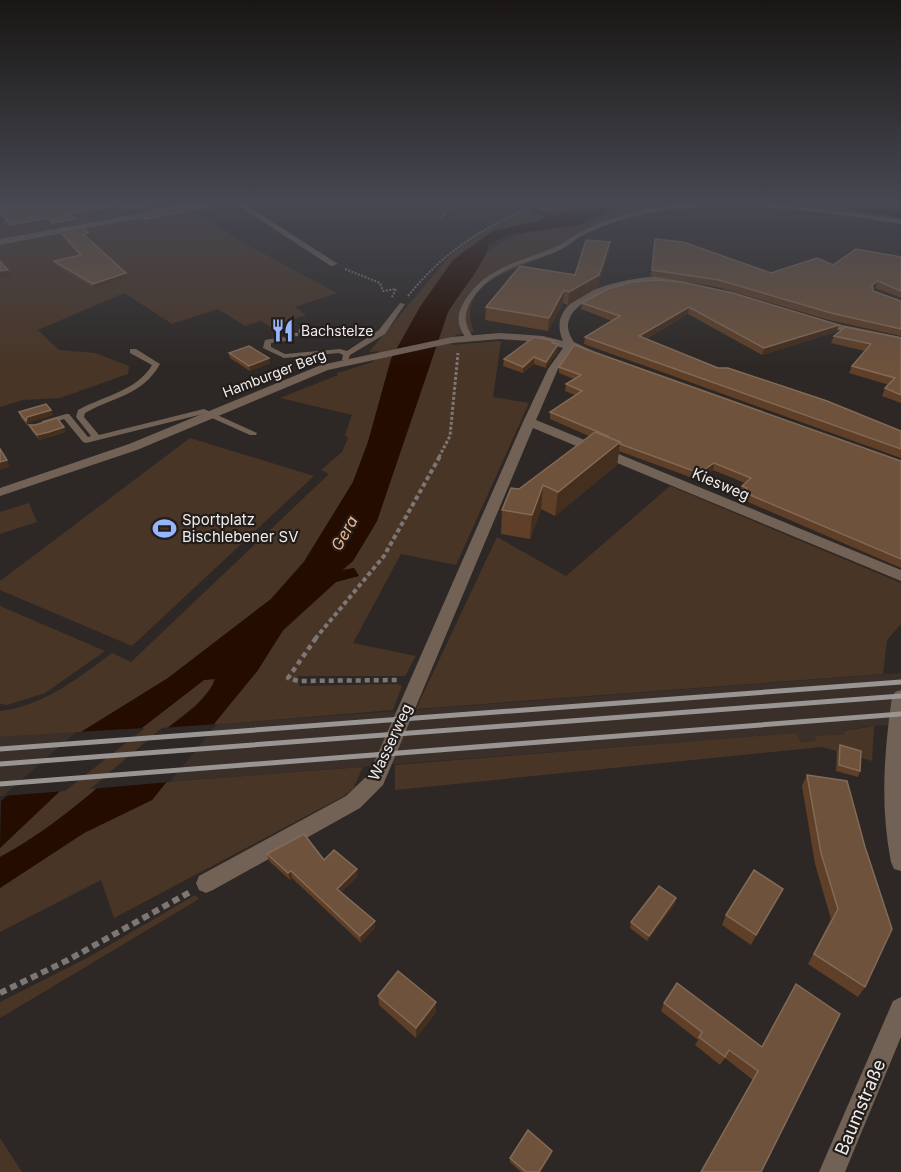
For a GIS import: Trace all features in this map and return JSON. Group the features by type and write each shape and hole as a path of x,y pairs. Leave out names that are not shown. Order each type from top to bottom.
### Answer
{"street":[{"path":"324,258 334,264"},
{"path":"570,345 563,319 568,311 604,289 664,279 703,288"},
{"path":"804,318 818,324 901,340"},
{"name":"Hamburger Berg","path":"0,492 133,447 347,358 375,357 462,339 520,336 570,345 608,358"},
{"name":"Wasserweg","path":"206,883 361,796 381,767 529,422 553,369 570,345"},
{"name":"Kiesweg","path":"529,422 901,576"},
{"path":"901,697 896,732 895,824 901,862"},
{"name":"Baumstraße","path":"832,1172 901,1009"}],"lane":[{"path":"462,339 463,330 460,320 470,296 482,281 501,269 531,258"},
{"path":"283,339 268,342 267,348 284,356 340,351 347,358 382,332 402,304"},
{"path":"97,438 80,417 81,412 124,392 152,374 156,364 133,351"},
{"path":"33,426 66,416 86,440 204,411 253,434"}],"path":[{"path":"334,264 380,283 383,291 396,289 389,302 402,304 420,280 442,258"},
{"path":"299,333 309,339"},
{"path":"416,684 399,679 298,681 288,678 317,636 384,556 423,482 442,452 450,436 454,372 462,339"},
{"path":"0,993 68,960 206,883"}],"shaded area":[{"path":"0,258 271,258 337,293 295,307 306,315 271,327 260,321 245,326 218,309 172,324 124,293 38,330 59,350 95,353 129,366 128,374 60,398 23,400 0,407"},
{"path":"448,258 456,258 420,307 391,359 368,442 353,482 304,561 271,599 168,678 81,732 0,737 0,711 31,703 59,690 112,653 131,662 329,474 321,470 342,452 348,438 345,435 352,415 280,398 338,375 337,373 373,362 379,351 369,352"},
{"path":"484,258 543,258 500,275 478,292 472,303 470,316 474,332 455,335 451,345 501,341 493,397 529,403 456,565 401,554 353,643 416,656 405,676 298,676 299,686 398,684 402,686 393,710 212,725 258,670 283,631 336,582 358,576 342,571 353,561 377,521 448,312"},
{"name":"Sportplatz Bischlebener SV","path":"190,438 314,476 132,646 0,590 0,581"},
{"path":"670,486 901,583 901,624 887,640 883,674 416,709 497,537 566,576"},
{"path":"29,503 37,522 0,534 0,512"},
{"path":"0,606 105,651 45,693 7,705 0,704"},
{"path":"901,673 901,724 864,727 845,731 846,734 815,736 817,741 801,742 796,733 166,782 212,725"},
{"path":"214,678 213,685 197,704 102,785 52,824 0,857 0,848 59,792 204,680"},
{"path":"874,726 872,761 822,747 395,790 395,765 796,733 801,742 816,741 815,736 845,734 845,731"},
{"path":"81,732 8,796 0,796 0,737"},
{"path":"363,767 353,789 344,796 114,918 101,880 0,932 0,888 84,833 152,800 166,782"},
{"path":"195,895 199,899 0,1018 0,1002 89,957"},
{"path":"0,1138 22,1172 0,1172"}],"water":[{"name":"Gera","path":"456,258 484,258 448,312 377,521 353,561 342,570 354,568 359,576 336,582 283,630 258,670 152,800 84,833 0,888 0,857 42,831 81,801 198,704 215,679 204,680 59,792 0,848 1,801 81,732 168,678 271,599 304,562 353,482 368,442 391,359 420,307"}],"pier":[{"path":"217,724 170,782 90,789 162,728"},
{"path":"145,728 65,791 3,796 76,732"}],"building":[{"path":"69,258 109,258 126,273 93,284 54,261"},
{"path":"580,258 605,258 599,275 569,292 564,290 549,318 486,307 520,266 575,275"},
{"path":"653,258 728,258 771,273 817,258 833,265 844,258 901,258 901,291 878,281 872,285 873,291 901,301 901,329 831,313 719,280 652,270"},
{"path":"0,261 8,270 0,271"},
{"path":"657,280 682,282 733,293 839,325 764,348 689,307 639,336 718,368 728,368 827,401 901,431 901,449 585,337 620,316 582,303 608,289 632,282"},
{"path":"845,327 901,338 901,395 885,388 895,378 852,366 871,344 834,336"},
{"path":"534,337 558,344 546,362 534,357 523,367 504,359"},
{"path":"574,345 901,461 901,559 743,492 747,488 742,486 751,478 714,463 699,473 620,444 608,436 550,412 582,391 566,384 581,375 559,367"},
{"path":"249,346 269,358 249,366 229,353"},
{"path":"46,404 51,410 27,417 26,421 19,412"},
{"path":"57,418 64,427 37,435 29,425 35,425"},
{"path":"595,432 620,442 558,492 543,485 532,515 502,510 511,488 519,489"},
{"path":"0,449 7,460 0,462"},
{"path":"840,745 861,751 860,771 839,765"},
{"path":"807,775 847,781 865,847 892,929 865,987 814,954 838,909 821,853"},
{"path":"304,834 324,860 334,850 357,869 337,889 375,921 360,936 291,871 288,873 267,854"},
{"path":"754,870 783,889 756,935 726,915"},
{"path":"659,886 676,898 649,936 631,922"},
{"path":"398,971 436,1002 416,1028 378,996"},
{"path":"677,983 762,1047 796,984 840,1014 761,1172 701,1172 758,1071 729,1050 725,1057 699,1037 702,1032 664,1003"},
{"path":"528,1130 552,1151 539,1172 526,1172 510,1158"}],"railway":[{"path":"0,749 901,682"},
{"path":"0,764 901,696"},
{"path":"0,784 901,714"}],"place":[{"name":"Bachstelze","path":"283,330"},
{"name":"Sportplatz Bischlebener SV","path":"164,528"}]}
